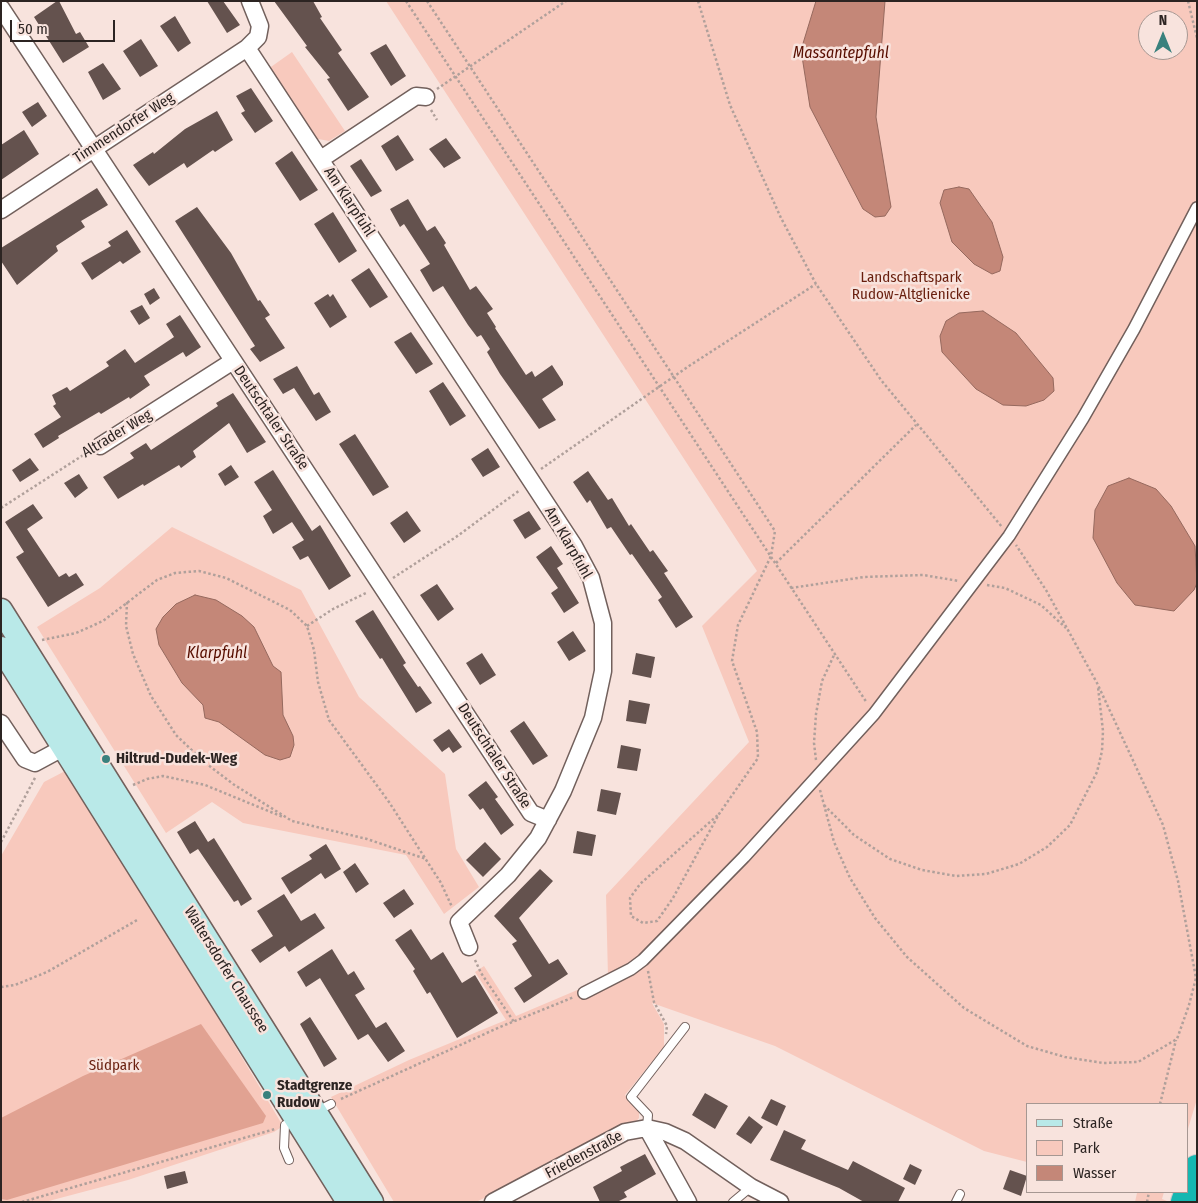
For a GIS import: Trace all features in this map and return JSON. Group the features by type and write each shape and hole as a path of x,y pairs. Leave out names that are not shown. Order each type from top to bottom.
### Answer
{"highway":[{"path":"1185,1202 1197,1169"}],"main road":[{"name":"Waltersdorfer Chaussee","path":"1,610 73,743 310,1120 372,1202"},
{"name":"Waltersdorfer Chaussee","path":"1,648 73,743"},
{"name":"Waltersdorfer Chaussee","path":"310,1120 348,1202"}],"street":[{"path":"247,48 258,37 260,26 250,1"},
{"name":"Deutschtaler Straße","path":"1,8 233,361 378,587 530,812 548,820"},
{"name":"Timmendorfer Weg","path":"1,210 247,48"},
{"name":"Am Klarpfuhl","path":"247,48 574,546 591,578 603,624 603,670 593,718 548,820 538,838 508,875 459,922"},
{"name":"Am Klarpfuhl","path":"321,159 416,96 426,97"},
{"path":"584,992 631,969 643,960 744,857 874,714 1009,536 1130,338 1197,208"},
{"name":"Altrader Weg","path":"100,446 233,361"},
{"path":"4,732 25,759 36,769 73,743"},
{"path":"459,922 469,947"},
{"path":"647,1128 688,1202"},
{"name":"Friedenstraße","path":"493,1202 624,1132 647,1128 665,1132 685,1141 751,1186 780,1202"}],"lane":[{"path":"647,1128 648,1115 630,1097 685,1027"},
{"path":"289,1160 284,1148 310,1120"},
{"path":"734,1202 751,1186"}],"path":[{"path":"406,1 874,714"},
{"path":"427,1 775,531 771,556 738,625 732,661 757,732 758,758 718,814 673,898 657,921 644,923 631,916 630,898 640,884 718,814"},
{"path":"426,97 566,1"},
{"path":"698,1 730,105 781,218 816,284 861,352 916,425 1009,536 1046,590 1097,682 1163,824 1178,882 1196,976 1190,1005 1177,1039 1160,1103"},
{"path":"1188,1 1197,38"},
{"path":"307,626 333,609 378,587 456,537 530,480 673,378 816,284"},
{"path":"776,564 916,425"},
{"name":"Altrader Weg","path":"1,508 79,457 100,446"},
{"path":"42,640 76,633 103,621 157,580 175,573 199,570 226,578 290,610 307,626 314,650 318,682 329,720 389,802 426,859 441,883 459,922"},
{"path":"791,588 811,583 864,577 923,575 1005,588 1041,605 1069,630"},
{"path":"127,602 126,626 133,654 151,696 176,735 233,784 292,821"},
{"path":"835,653 822,681 816,714 814,743 823,804 834,842 850,878 875,918 907,957 964,1008 1027,1046 1065,1057 1104,1063 1138,1062 1177,1039"},
{"path":"823,804 854,835 890,859 922,870 956,876 986,874 1019,864 1047,847 1070,826 1097,772 1102,751 1103,730 1097,682"},
{"path":"1,842 36,780 36,769"},
{"path":"133,785 147,779 163,776 205,785 292,821 367,839 426,859"},
{"path":"1,986 15,985 46,972 137,920"},
{"path":"469,947 481,973 514,1022"},
{"path":"643,960 650,973 654,1002 666,1026 665,1053"},
{"path":"22,1202 310,1120 514,1022 584,992"}],"green space":[{"name":"Landschaftspark Rudow-Altglienicke","path":"386,1 1197,1 1197,1099 1188,1129 1188,1103 1026,1103 1026,1162 984,1151 775,1046 652,1003 664,1024 664,1047 625,1095 639,1110 639,1118 634,1124 476,1202 394,1202 331,1097 409,1060 506,1020 475,972 484,966 516,1016 608,977 606,895 749,742 702,626 757,571"},
{"path":"292,52 345,131 329,141 313,138 268,69"},
{"path":"172,527 301,590 359,697 445,774 456,849 479,887 444,914 406,855 243,823 212,802 166,833 37,627 100,588"},
{"name":"Südpark","path":"69,769 283,1126 274,1132 128,1180 45,1202 1,1202 1,856 44,782"},
{"path":"201,1024 266,1116 263,1123 7,1200 1,1199 1,1118 83,1076"},
{"path":"1137,1193 1164,1193 1162,1199 1167,1201 1135,1202"}],"water":[{"name":"Massantepfuhl","path":"816,1 885,1 876,117 891,207 885,216 875,217 863,209 810,107 801,50"},
{"path":"959,187 969,189 992,222 1003,257 1000,271 992,274 974,264 952,242 940,203 944,190"},
{"path":"983,311 1016,333 1053,378 1054,391 1044,400 1026,406 1003,405 976,389 942,352 940,336 946,321 959,313"},
{"path":"1129,478 1156,489 1171,506 1195,546 1197,583 1194,590 1174,611 1135,605 1117,583 1093,538 1095,510 1108,486"},
{"name":"Klarpfuhl","path":"195,595 216,600 242,616 254,627 273,666 281,672 283,715 293,736 294,745 290,757 280,760 265,755 219,722 205,718 203,705 182,683 159,645 156,629 163,617 176,604"}],"building":[{"path":"59,1 76,34 80,32 89,47 63,63 34,17"},
{"path":"207,1 223,1 240,25 227,33"},
{"path":"274,1 313,1 322,17 320,18 342,50 338,53 369,97 348,111 327,79 330,78 305,47 307,46"},
{"path":"175,16 191,43 178,52 160,26"},
{"path":"141,39 158,66 140,77 123,51"},
{"path":"386,44 406,76 391,86 370,53"},
{"path":"103,63 121,89 103,100 88,72"},
{"path":"251,88 273,121 255,133 241,113 245,111 236,96"},
{"path":"38,102 47,116 32,127 22,112"},
{"path":"217,111 233,140 215,152 213,150 187,168 184,163 149,186 133,165 153,152 154,154 185,129"},
{"path":"24,130 39,154 1,180 1,145"},
{"path":"398,135 414,160 396,171 381,146"},
{"path":"446,138 461,158 444,168 429,149"},
{"path":"292,151 318,190 300,201 275,163"},
{"path":"361,159 382,191 371,197 350,166"},
{"path":"97,188 108,205 81,221 85,227 56,246 58,251 17,285 1,261 1,248"},
{"path":"408,199 427,231 435,226 470,290 476,286 493,309 487,313 526,375 532,371 535,377 552,365 563,385 542,399 556,420 539,429 500,374 487,352 490,349 481,335 477,337 443,286 433,292 420,270 430,264 404,224 400,227 390,209"},
{"path":"197,207 231,253 258,301 260,300 270,315 265,318 285,348 260,362 250,349 255,346 175,221"},
{"path":"333,212 357,251 339,263 314,224"},
{"path":"127,230 141,252 123,264 120,261 92,280 81,263 111,246 108,242"},
{"path":"369,268 388,297 370,308 351,280"},
{"path":"154,288 160,298 150,305 144,294"},
{"path":"328,294 330,297 333,294 347,317 330,328 314,303"},
{"path":"142,305 150,318 139,325 130,311"},
{"path":"180,315 201,347 186,357 183,352 144,376 150,385 130,399 129,397 101,414 99,412 58,436 59,438 43,448 34,434 61,417 53,406 56,404 52,395 67,387 70,391 109,366 106,362 125,349 135,363 174,337 166,324"},
{"path":"411,332 433,364 416,374 394,342"},
{"path":"297,366 314,395 319,392 331,412 316,421 294,388 283,394 273,379"},
{"path":"443,382 466,416 450,426 429,391"},
{"path":"233,393 266,442 247,453 229,423 193,451 196,457 181,468 179,465 118,499 103,477 134,458 130,453 146,443 151,450 218,406 216,403"},
{"path":"355,434 389,487 373,496 339,444"},
{"path":"488,448 500,467 483,477 471,459"},
{"path":"30,458 39,470 20,482 12,470"},
{"path":"231,465 239,477 225,486 218,474"},
{"path":"273,470 312,531 320,525 351,576 329,590 308,556 300,560 292,547 304,540 292,522 273,534 263,516 272,510 254,482"},
{"path":"588,471 608,500 612,498 629,526 631,524 650,552 653,550 668,571 664,573 693,617 676,628 658,600 662,597 632,554 630,555 611,527 607,529 590,500 587,503 573,482"},
{"path":"79,474 88,488 75,498 64,483"},
{"path":"33,504 43,518 27,529 59,577 66,573 69,577 76,573 84,585 48,607 16,557 24,552 5,522"},
{"path":"407,511 421,531 404,543 390,523"},
{"path":"529,511 541,529 525,539 513,520"},
{"path":"551,546 563,564 557,568 579,603 564,613 551,593 558,588 536,557"},
{"path":"437,584 454,609 438,621 420,595"},
{"path":"373,610 406,663 403,665 432,703 416,713 382,658 380,659 355,621"},
{"path":"573,631 586,651 569,661 557,642"},
{"path":"482,653 496,675 480,685 466,663"},
{"path":"636,653 655,657 651,678 632,674"},
{"path":"629,700 650,704 646,724 626,721"},
{"path":"524,721 548,756 533,765 510,731"},
{"path":"449,729 462,747 453,753 449,747 442,752 433,740"},
{"path":"621,745 641,749 637,771 617,768"},
{"path":"486,781 498,797 495,799 514,825 501,835 483,808 480,810 468,795"},
{"path":"601,789 621,793 616,815 597,811"},
{"path":"195,821 208,842 214,838 252,899 241,906 238,900 234,902 198,849 190,854 177,832"},
{"path":"577,831 596,835 592,856 573,853"},
{"path":"485,842 501,859 483,877 466,860"},
{"path":"326,844 341,869 325,879 321,873 291,894 281,878 312,859 309,855"},
{"path":"355,863 369,884 356,893 343,872"},
{"path":"540,869 553,881 519,918 549,964 558,959 568,974 524,1003 514,988 532,976 512,944 517,941 494,916"},
{"path":"404,889 414,904 394,918 383,903"},
{"path":"284,894 301,921 315,913 325,928 289,952 285,946 260,963 251,950 273,936 257,911"},
{"path":"411,929 431,960 443,952 462,983 475,975 498,1013 457,1038 430,992 427,994 413,971 415,969 395,940"},
{"path":"332,949 348,975 354,971 365,989 355,995 376,1028 386,1022 405,1051 388,1062 368,1034 358,1040 320,978 306,987 297,972"},
{"path":"310,1017 337,1059 324,1067 300,1024"},
{"path":"705,1093 728,1106 715,1129 692,1115"},
{"path":"771,1099 786,1106 777,1126 761,1118"},
{"path":"749,1116 763,1127 751,1144 736,1134"},
{"path":"784,1130 806,1140 801,1149 848,1170 853,1161 905,1188 898,1202 864,1202 839,1188 770,1160"},
{"path":"645,1154 656,1174 624,1192 627,1197 617,1202 600,1202 593,1187 622,1171 620,1167"},
{"path":"910,1164 922,1170 915,1185 903,1179"},
{"path":"1010,1170 1026,1176 1021,1196 1003,1189"},
{"path":"185,1171 188,1183 167,1189 164,1176"}],"place":[{"name":"Hiltrud-Dudek-Weg","path":"106,759"},
{"name":"Stadtgrenze Rudow","path":"267,1095"}]}
